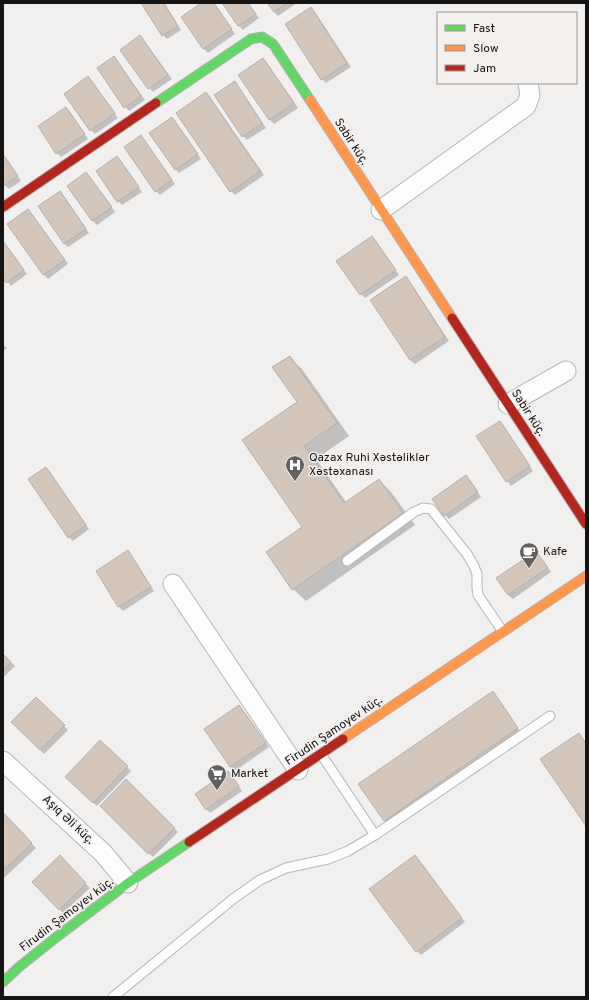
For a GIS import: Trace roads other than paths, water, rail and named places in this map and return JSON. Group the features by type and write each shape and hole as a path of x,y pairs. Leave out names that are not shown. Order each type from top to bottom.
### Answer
{"street":[{"name":"Sabir küç.","path":"3,207 251,39 262,38 273,44 280,54 586,524"},
{"path":"381,210 526,106 530,95 528,84"},
{"path":"508,404 566,371"},
{"name":"Firudin Şamoyev küç.","path":"3,982 54,939 128,883 586,576"},
{"path":"173,584 298,770"},
{"name":"Aşıq Əli küç.","path":"3,761 103,853 128,883"}],"lane":[{"path":"347,561 414,512 423,508 431,509 467,554 477,574 478,594 503,632"},
{"path":"113,997 232,900 260,880 286,868 328,859 348,851 375,835 550,716"},
{"path":"321,754 375,835"}],"place":[{"name":"Qazax Ruhi Xəstəliklər Xəstəxanası","path":"295,482"},
{"name":"Kafe","path":"529,569"},
{"name":"Market","path":"217,791"}]}
